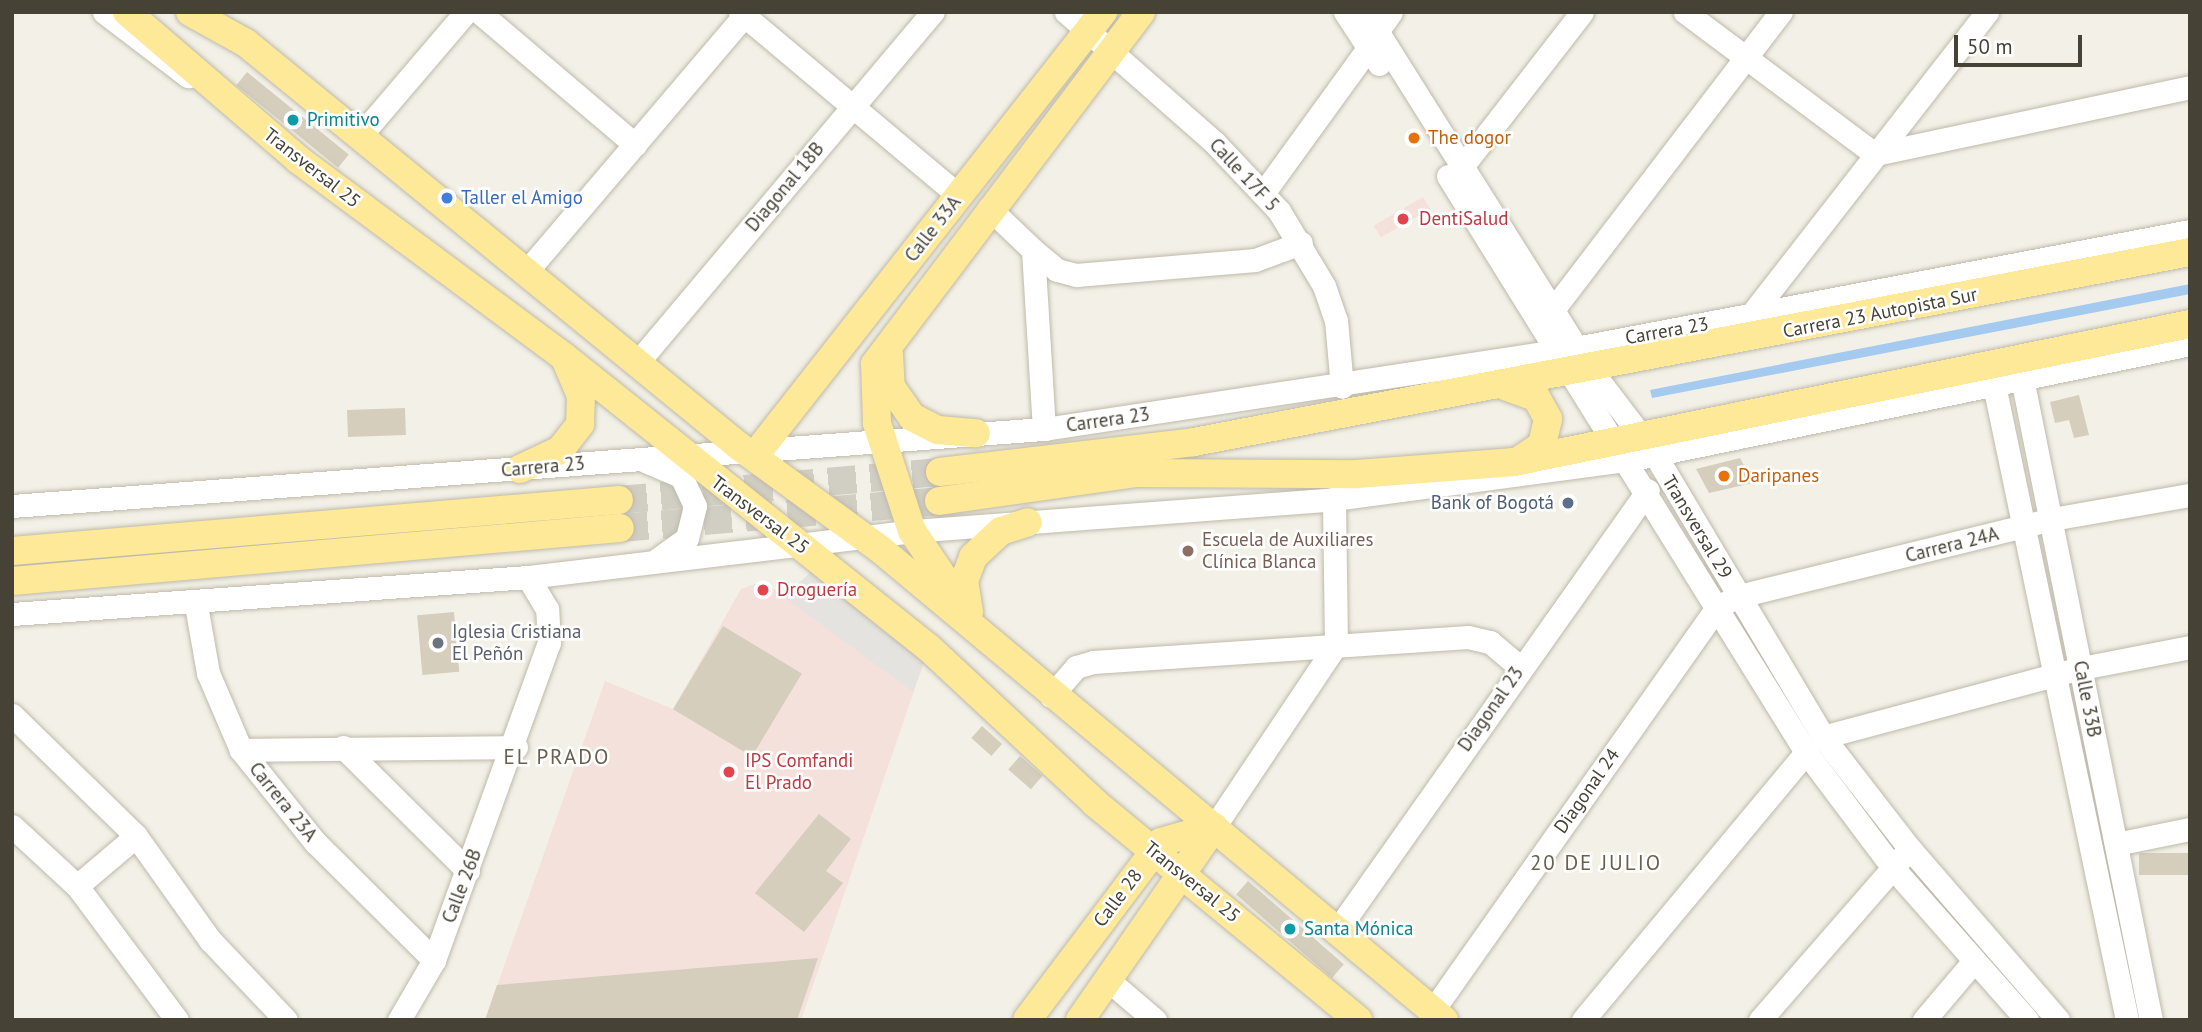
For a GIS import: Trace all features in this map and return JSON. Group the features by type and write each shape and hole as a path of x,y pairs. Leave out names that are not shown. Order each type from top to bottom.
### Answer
{"main road":[{"path":"190,12 246,43 637,363 751,446 1439,1015"},
{"name":"Calle 33A","path":"881,438 874,371 902,325 1141,12"},
{"name":"Transversal 25","path":"137,20 212,90 563,356 679,453 929,648 1154,851 1358,1020"},
{"name":"Calle 33A","path":"751,446 960,196 1096,22"},
{"name":"Carrera 23 Autopista Sur","path":"1572,360 1731,343 2190,252"},
{"path":"939,501 1135,473 1323,475 1514,462 1634,448 2190,324"},
{"path":"902,325 888,368 900,405 929,427 976,433"},
{"path":"520,469 560,450 580,424 580,390 563,356"},
{"name":"Carrera 23","path":"940,472 1194,442 1502,386 1572,360"},
{"path":"1502,386 1531,393 1548,419 1542,445 1514,462"},
{"path":"881,438 912,530 971,618 992,643"},
{"name":"Carrera 23","path":"12,581 243,547 619,500"},
{"path":"971,618 964,590 969,563 991,538 1028,522"},
{"name":"Carrera 23","path":"12,551 243,547 620,528"},
{"name":"Calle 28","path":"1027,1020 1161,842 1214,827"},
{"name":"Calle 28","path":"1080,1020 1214,827"}],"street":[{"path":"104,12 160,59 212,90"},
{"path":"206,12 246,43"},
{"path":"360,136 466,12"},
{"path":"479,12 635,145"},
{"name":"Diagonal 18B","path":"637,363 933,12"},
{"name":"Calle 17F 5","path":"1066,12 1096,22 1111,51 1264,192 1301,243 1336,320 1342,387"},
{"name":"Transversal 29","path":"1345,12 1371,30 1461,167 1552,311 1572,360"},
{"path":"1264,192 1371,30 1391,12"},
{"path":"1461,167 1582,12"},
{"path":"1685,12 1875,153 2190,87"},
{"path":"1552,311 1781,12"},
{"path":"1731,343 1875,153 1987,12"},
{"path":"526,272 744,14 960,196"},
{"name":"Transversal 29","path":"1371,30 1572,360 1740,596 1823,737 1910,849 2058,1020"},
{"path":"989,208 1057,270 1076,275 1255,260 1301,243"},
{"name":"Carrera 23","path":"16,505 520,469 751,446 1044,429 1342,387 1572,360 1750,317 2190,231"},
{"path":"1033,250 1044,429"},
{"path":"12,614 196,605 528,577 912,530 1334,499 1994,385 2190,344"},
{"name":"Calle 33B","path":"2022,378 2151,1020"},
{"name":"Calle 33B","path":"1994,385 2127,1020"},
{"name":"Transversal 29","path":"1634,448 1648,490 1806,752 1893,868 2028,1020"},
{"path":"621,460 670,468 694,500 694,520 683,543 634,565"},
{"name":"Diagonal 23","path":"1338,929 1520,667 1648,490"},
{"name":"Carrera 24A","path":"1717,607 1740,596 2052,519 2190,495"},
{"path":"1214,827 1336,645 1334,499"},
{"name":"Calle 26B","path":"399,1020 434,960 516,747 550,636 547,610 528,577"},
{"name":"Carrera 23A","path":"196,605 208,673 241,750 315,842 434,960"},
{"name":"Diagonal 24","path":"1439,1015 1717,607"},
{"path":"1051,696 1076,667 1093,662 1468,636 1490,642 1520,667"},
{"path":"1823,737 2081,668 2190,647"},
{"path":"12,715 136,836 210,940 286,1020"},
{"path":"344,747 468,871"},
{"path":"241,750 516,747"},
{"path":"1583,1020 1806,752"},
{"path":"12,826 77,886 177,1020"},
{"path":"2116,844 2190,829"},
{"path":"77,886 136,836"},
{"path":"1760,1020 1910,849"},
{"path":"1924,1020 1974,961"},
{"path":"1108,980 1155,1020"}],"shaded area":[{"name":"DentiSalud","path":"1423,197 1430,209 1381,238 1374,226"},
{"name":"IPS Comfandi El Prado","path":"812,571 925,659 801,1020 485,1020 605,681 673,709 741,589 763,581 784,597"},
{"path":"812,571 925,659 913,692 784,597"}],"water":[{"path":"2190,284 2190,294 1652,398 1650,390"}],"building":[{"name":"Primitivo","path":"247,72 349,154 338,168 236,85"},
{"path":"2079,395 2089,435 2074,438 2069,420 2055,423 2050,402"},
{"path":"405,408 406,435 348,437 347,410"},
{"name":"Daripanes","path":"1740,458 1753,483 1709,493 1696,469"},
{"name":"Iglesia Cristiana El Peñón","path":"454,612 459,672 422,675 417,615"},
{"path":"723,626 802,673 752,757 673,709"},
{"path":"982,726 1002,744 991,756 971,738"},
{"path":"1020,756 1043,776 1031,789 1008,770"},
{"path":"819,814 851,839 826,871 843,883 804,932 755,893"},
{"path":"2139,853 2190,853 2190,875 2139,875"},
{"name":"Santa Mónica","path":"1248,881 1344,964 1332,978 1236,895"},
{"path":"818,958 797,1020 485,1020 497,985"}],"tunnel":[{"path":"619,500 940,472"},
{"path":"620,528 939,501"}],"place":[{"name":"Primitivo","path":"293,120"},
{"name":"The dogor","path":"1414,138"},
{"name":"Taller el Amigo","path":"447,198"},
{"name":"DentiSalud","path":"1403,219"},
{"name":"Daripanes","path":"1724,476"},
{"name":"Bank of Bogotá","path":"1568,503"},
{"name":"Escuela de Auxiliares Clínica Blanca","path":"1188,551"},
{"name":"Droguería","path":"763,590"},
{"name":"Iglesia Cristiana El Peñón","path":"438,643"},
{"name":"IPS Comfandi El Prado","path":"729,772"},
{"name":"Santa Mónica","path":"1290,929"}],"district":[{"name":"EL PRADO","path":"557,757"},
{"name":"20 DE JULIO","path":"1596,863"}]}
